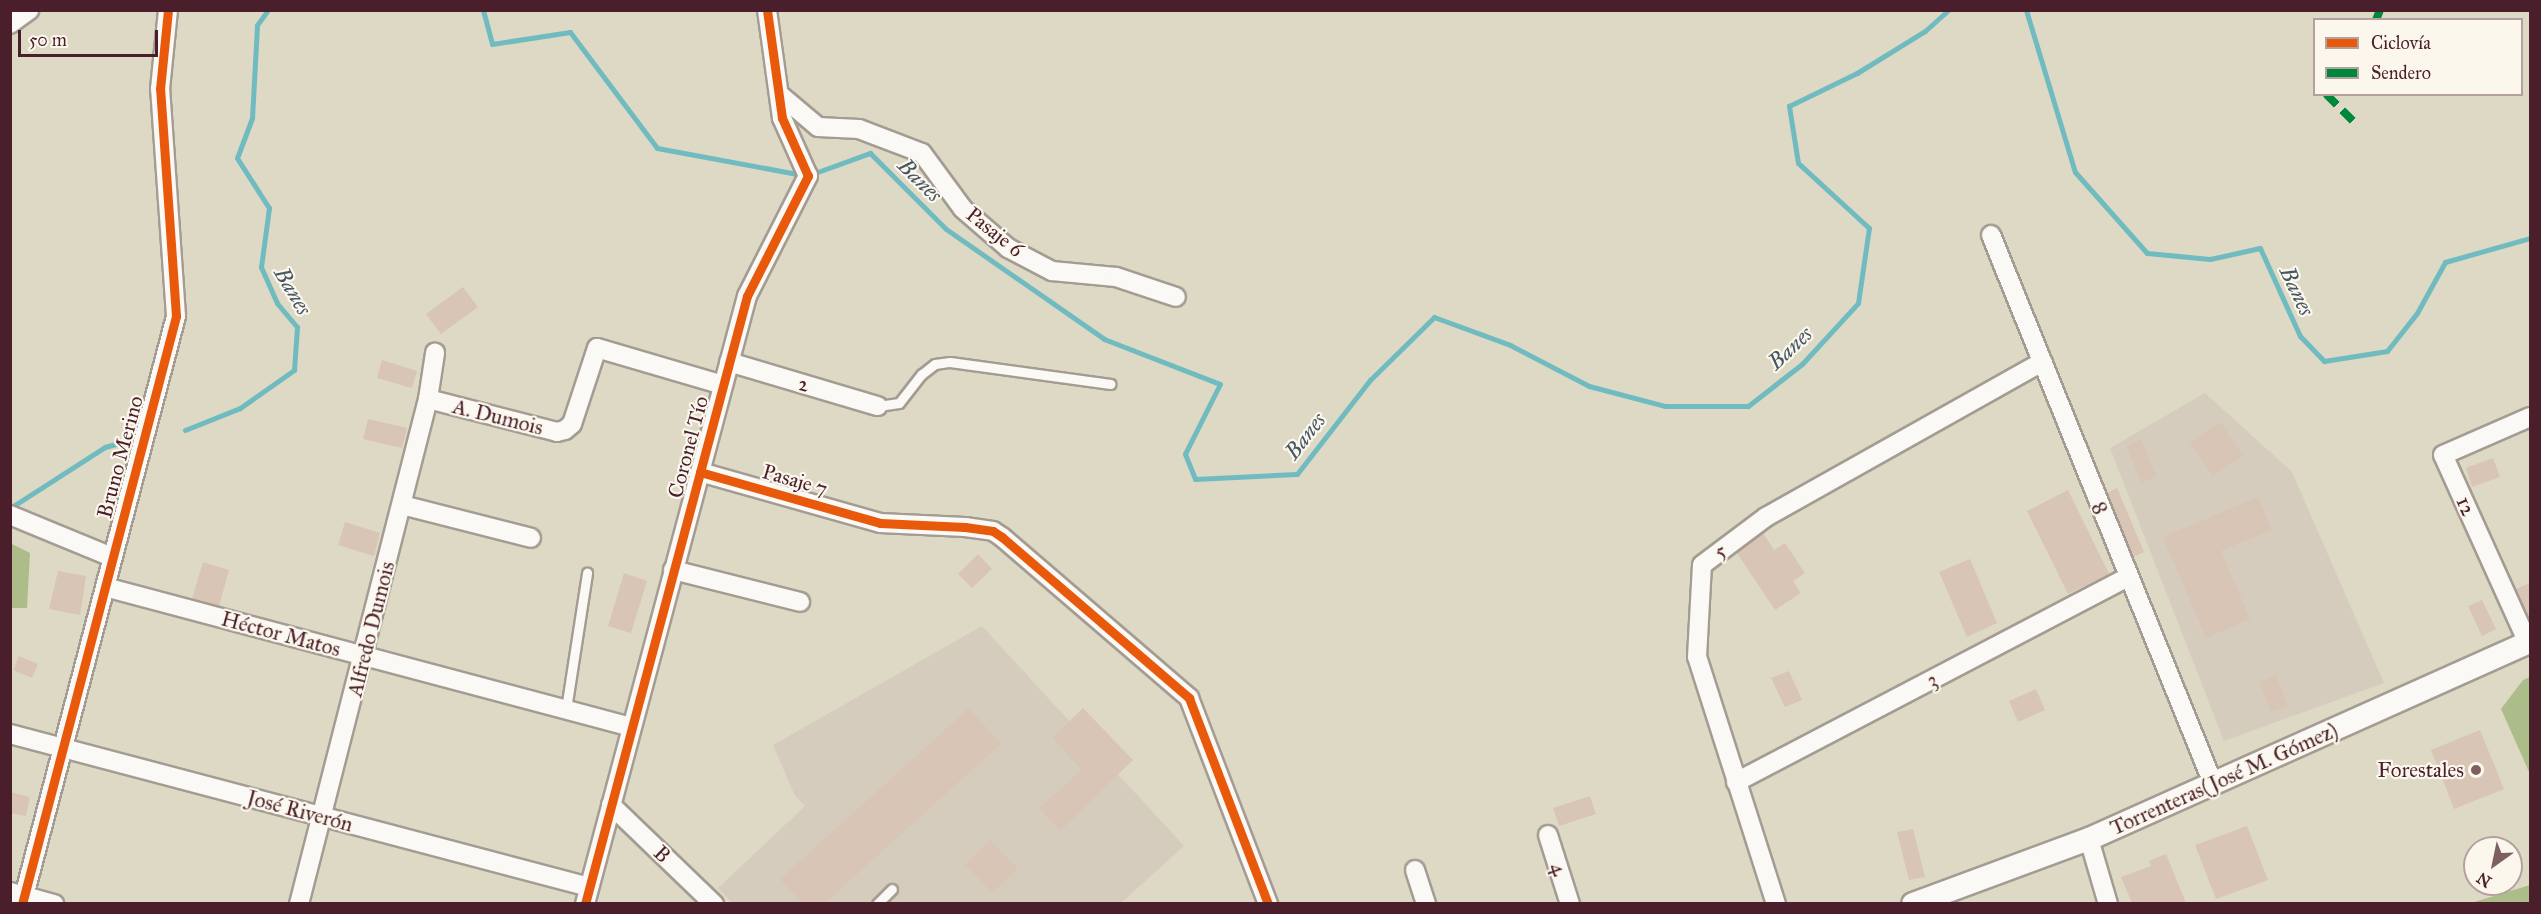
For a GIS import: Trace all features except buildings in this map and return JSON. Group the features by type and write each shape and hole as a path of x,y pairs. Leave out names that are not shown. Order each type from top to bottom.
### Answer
{"street":[{"path":"10,24 29,10"},
{"name":"Bruno Merino","path":"19,897 63,748 176,316 160,89 168,10"},
{"name":"Coronel Tío","path":"587,896 747,296 808,176 782,118 767,10"},
{"name":"Pasaje 6","path":"779,94 818,127 859,129 922,153 963,209 1008,248 1052,271 1116,277 1176,297"},
{"name":"8","path":"1991,235 2212,781"},
{"name":"A. Dumois","path":"428,399 557,432 565,430 572,424 597,348 723,385"},
{"name":"Alfredo Dumois","path":"299,903 402,505 428,399 435,353"},
{"name":"2","path":"729,362 878,406"},
{"name":"5","path":"1776,903 1697,657 1702,565 1766,517 2042,362"},
{"name":"12","path":"2529,643 2443,455 2530,417"},
{"name":"Pasaje 7","path":"700,472 880,523 993,531 1189,698 1268,903"},
{"path":"402,505 531,538"},
{"path":"10,515 112,557"},
{"path":"673,570 800,602"},
{"name":"3","path":"1736,782 2128,577"},
{"name":"Héctor Matos","path":"105,587 631,727"},
{"name":"Torrenteras(José M. Gómez)","path":"1913,903 2089,839 2212,781 2529,643"},
{"name":"José Riverón","path":"10,734 322,817 587,896"},
{"name":"B","path":"611,805 714,903"},
{"name":"4","path":"1548,835 1570,903"},
{"path":"2089,839 2108,903"},
{"path":"1415,870 1426,903"},
{"path":"19,897 54,903"}],"lane":[{"path":"878,406 899,404 922,374 935,364 950,362 1110,384"},
{"path":"566,709 587,573"},
{"path":"877,903 892,888"}],"shaded area":[{"path":"2205,393 2292,472 2384,683 2224,741 2110,448"},
{"path":"982,626 1184,846 1121,903 733,904 718,888 805,806 795,796 773,745"}],"green space":[{"path":"10,543 30,553 27,608 11,608"},
{"path":"2530,677 2530,774 2501,709 2523,680"},
{"path":"2530,885 2530,903 2471,903 2494,896 2523,896 2523,887"}],"waterway":[{"name":"Banes","path":"185,430 240,408 294,370 297,327 277,303 261,267 269,208 237,158 252,118 257,25 268,10"},
{"name":"Banes","path":"483,10 492,44 570,32 657,148 803,175"},
{"name":"Banes","path":"812,174 870,153 946,229 1104,339 1220,384 1185,454 1195,479 1297,474 1370,380 1434,317 1510,345 1589,386 1665,406 1748,406 1802,364 1858,303 1869,228 1798,163 1789,106 1857,73 1925,31 1948,10"},
{"name":"Banes","path":"2026,10 2075,172 2147,253 2210,259 2260,248 2300,336 2324,361 2387,351 2417,313 2445,262 2530,238"},
{"path":"10,508 105,447 136,438"}],"marked path":[{"path":"2377,18 2380,10"},
{"path":"2328,96 2353,121"}],"cycle path":[{"path":"22,904 176,316 160,89 168,10"},
{"path":"585,904 747,296 808,176 782,118 767,10"},
{"path":"700,472 880,523 965,527 993,531 1002,537 1189,698 1268,904"}],"place":[{"name":"Forestales","path":"2476,770"}]}
